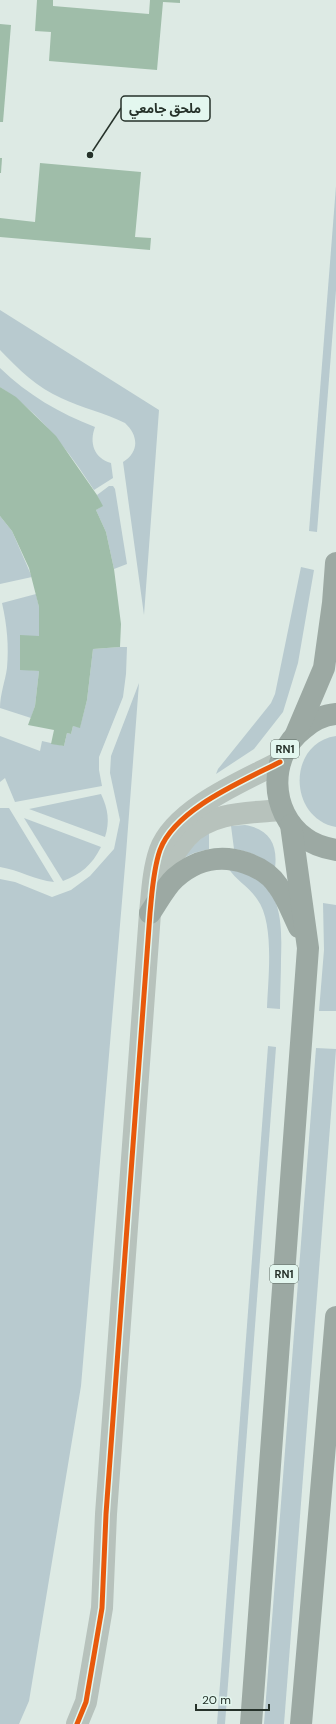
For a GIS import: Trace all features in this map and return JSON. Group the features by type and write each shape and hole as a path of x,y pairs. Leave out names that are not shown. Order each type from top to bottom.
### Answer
{"highway":[{"name":"RN1","path":"250,1724 308,948 287,817 277,789 277,778 280,762 286,747 296,734 324,668 333,603 336,564"},
{"name":"RN1","path":"296,734 312,722 336,714"},
{"path":"287,817 304,838 322,847 336,850"},
{"path":"150,914 174,879 190,867 216,858 237,860 262,871 271,877 278,885 308,948"},
{"path":"300,1724 336,1317"}],"street":[{"path":"77,1724 86,1702 102,1608 107,1506 152,886 160,851 166,836 179,821 205,802 280,762"},
{"path":"152,886 187,837 203,824 214,818 227,816 287,817"}],"shaded area":[{"path":"336,186 336,290 317,532 309,531"},
{"path":"0,310 159,410 144,615 123,462 132,454 134,449 135,438 133,433 125,423 110,416 69,402 53,394 21,371 0,350"},
{"path":"0,368 22,387 44,402 69,416 95,427 93,433 94,449 100,458 111,463 113,478 94,490 52,433 28,408 0,387"},
{"path":"109,486 113,486 115,489 127,564 114,569 106,532 96,510 102,506 97,495"},
{"path":"0,516 12,531 32,577 0,584"},
{"path":"301,567 314,570 298,663 283,712 254,749 216,774 218,769 271,703 275,694"},
{"path":"36,594 39,607 39,636 20,636 20,669 39,671 35,706 31,718 0,708 7,668 8,652 2,603"},
{"path":"127,647 126,674 123,697 99,757 99,770 102,786 15,802 5,778 0,782 0,736 40,751 42,741 64,746 67,733 71,734 73,726 80,727 87,700 93,649"},
{"path":"139,683 81,1386 29,1701 19,1724 0,1724 0,879 15,882 52,897 71,890 90,876 114,849 120,820 110,773 111,756"},
{"path":"336,736 336,827 320,821 309,810 302,796 300,781 302,765 309,752 320,742"},
{"path":"101,794 108,815 105,837 29,809"},
{"path":"0,808 9,808 54,882 0,867"},
{"path":"24,818 101,847 90,864 81,872 63,881"},
{"path":"245,825 260,830 270,839 275,852 275,868 256,856 245,851 234,849 231,826"},
{"path":"209,831 209,849 194,853 177,861"},
{"path":"228,868 246,871 258,878 274,897 278,909 281,934 280,1009 267,1008 269,951 263,909 254,895"},
{"path":"323,903 336,905 336,1011 319,1011 324,950"},
{"path":"268,1046 276,1047 225,1724 217,1724"},
{"path":"316,1048 336,1049 284,1724 264,1724"}],"building":[{"path":"37,0 53,0 53,6 149,14 150,0 180,0 180,3 163,2 157,70 49,61 51,32 35,31"},
{"path":"0,24 11,25 3,122 0,122"},
{"path":"0,158 2,158 1,173 0,173"},
{"path":"40,163 141,172 135,237 151,238 150,250 0,237 0,218 35,222"},
{"path":"0,387 16,397 56,436 103,506 96,510 106,532 114,569 121,624 120,647 93,649 87,700 80,728 73,726 71,734 67,733 64,746 51,744 54,730 28,725 35,706 39,671 20,670 20,635 39,636 39,607 29,568 12,531 0,516"}],"cycle path":[{"path":"77,1724 86,1702 102,1608 106,1514 150,913 156,865 160,850 168,835 195,809 230,787 280,762"}],"place":[{"name":"ملحق جامعي","path":"90,155"}]}
